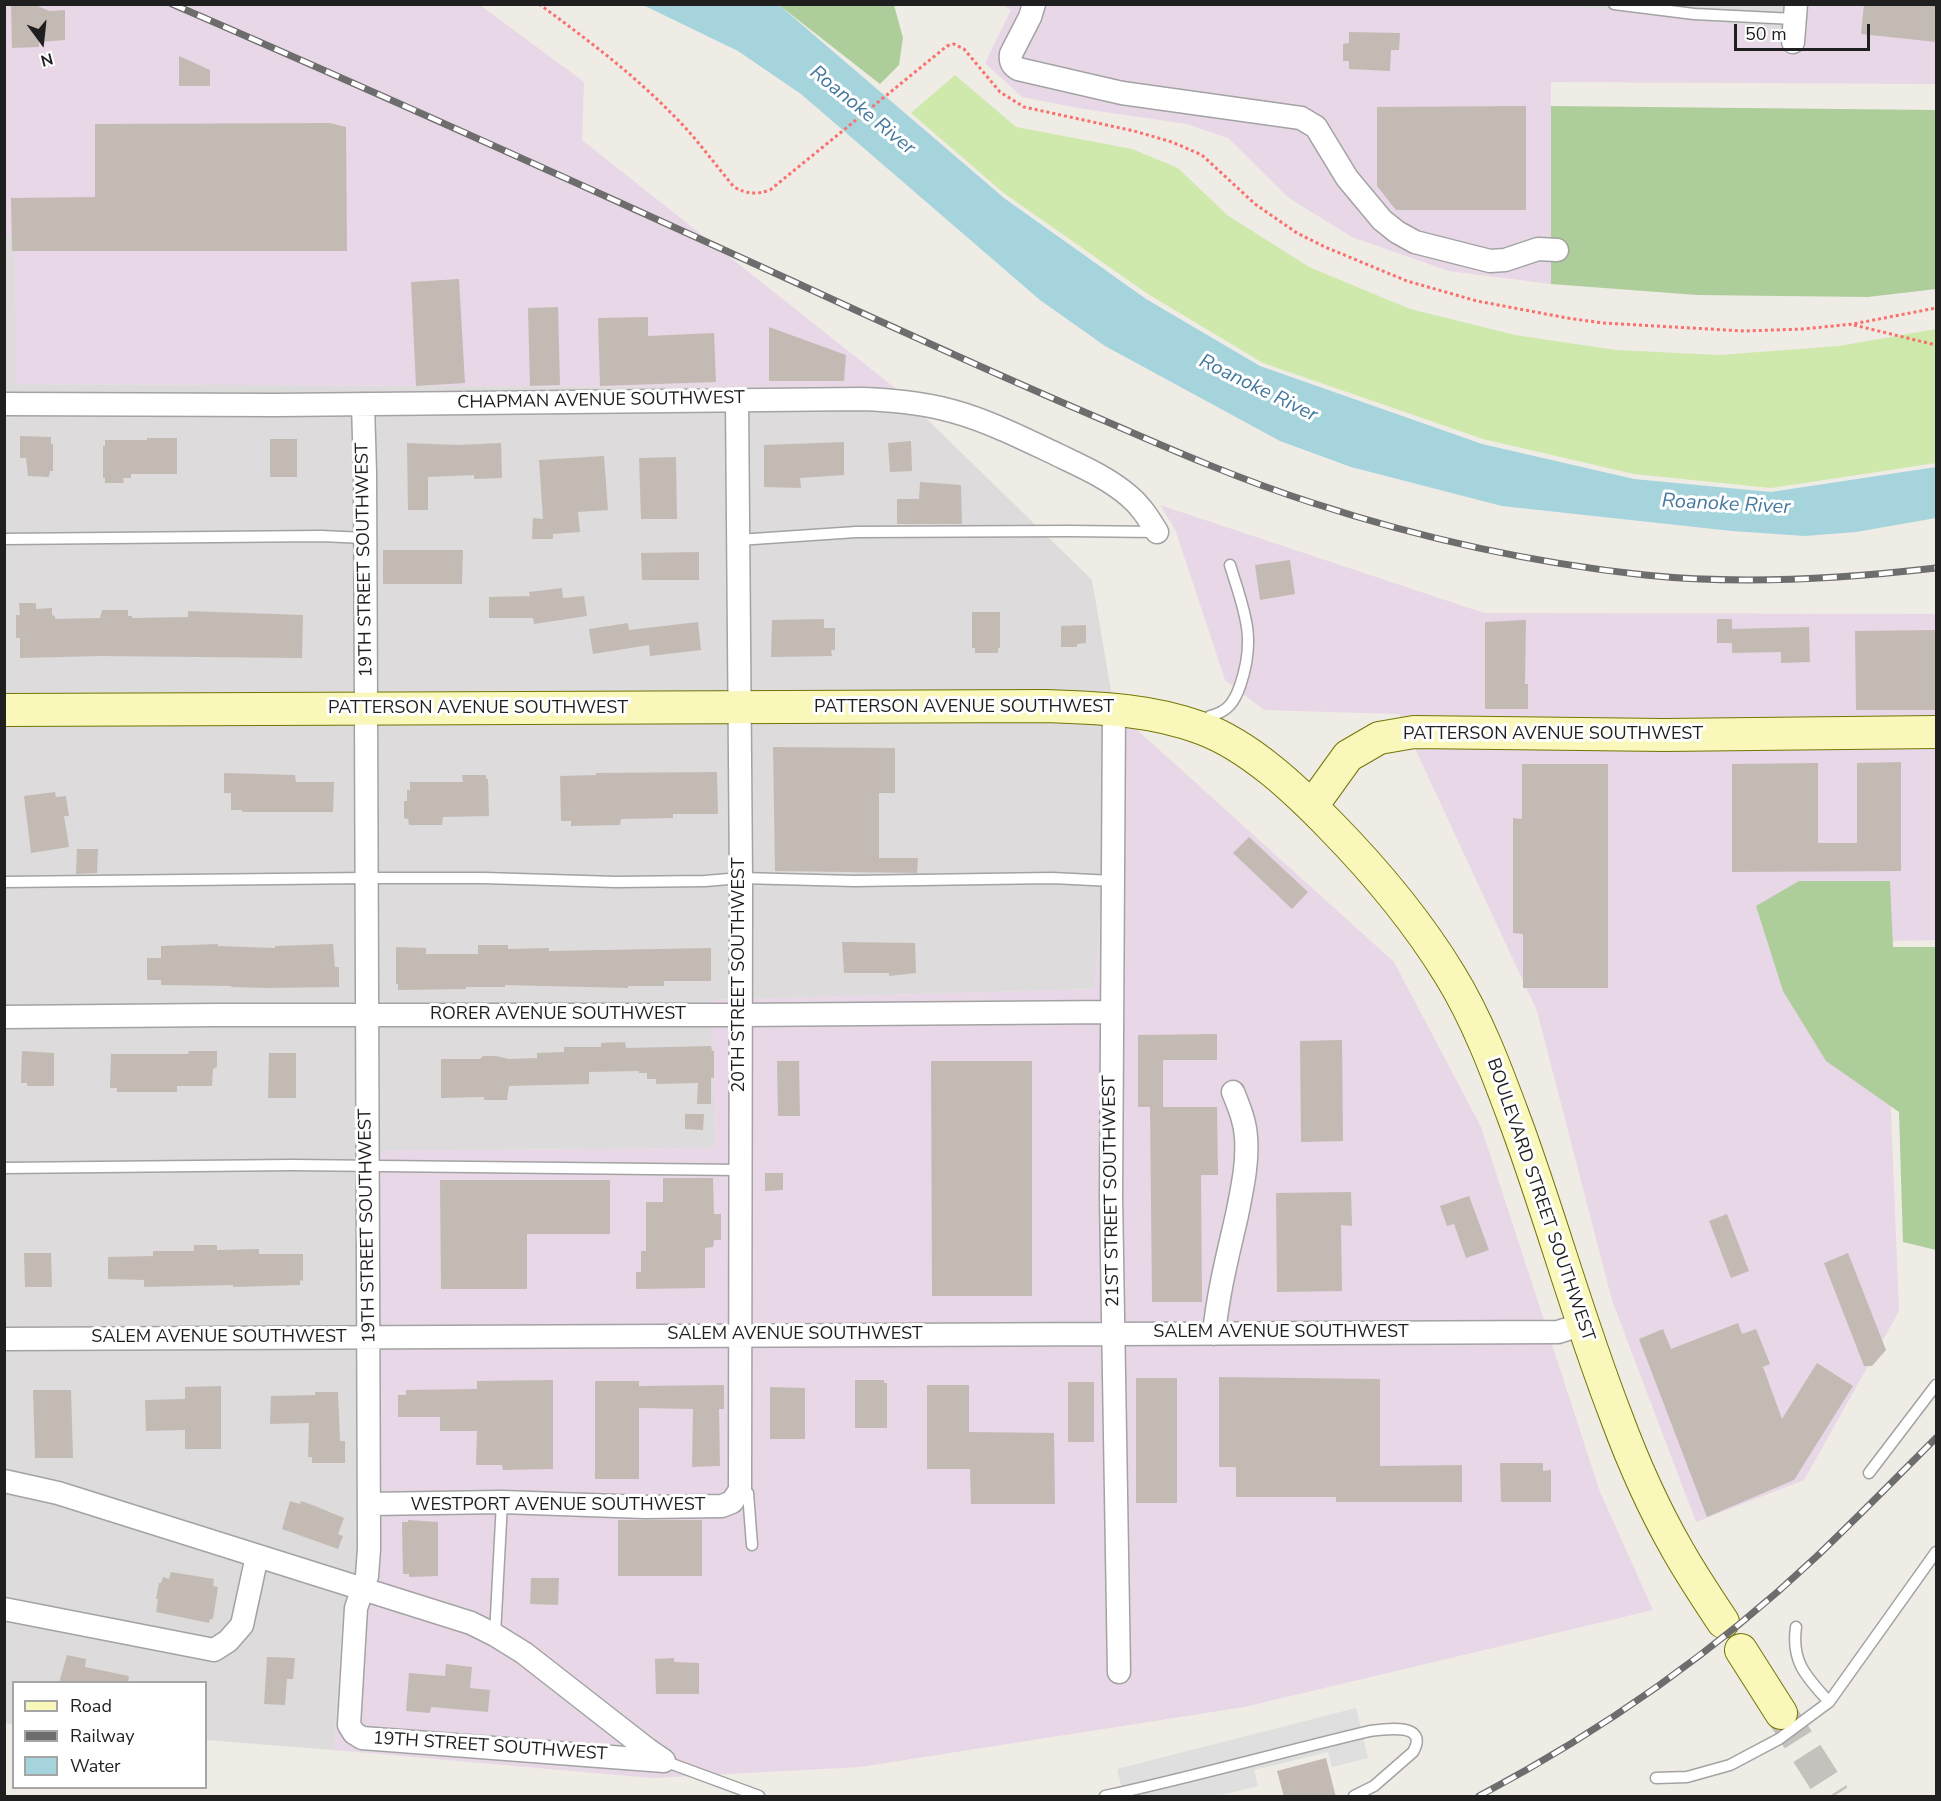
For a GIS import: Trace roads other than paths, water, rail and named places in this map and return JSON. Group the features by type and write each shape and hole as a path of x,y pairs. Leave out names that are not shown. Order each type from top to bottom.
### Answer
{"main road":[{"name":"PATTERSON AVENUE SOUTHWEST","path":"4,710 1044,706 1114,709 1207,723 1279,777 1312,806 1348,756 1378,738 1414,732 1664,735 1936,732"},
{"name":"BOULEVARD STREET SOUTHWEST","path":"1312,806 1389,889 1451,976 1473,1018 1497,1071 1615,1414 1646,1491 1677,1550 1723,1622"},
{"path":"1741,1650 1781,1713"}],"street":[{"path":"1034,4 1011,54 1010,60 1018,69 1122,93 1301,118 1316,127 1347,178 1382,220 1415,242 1490,261 1505,260 1538,249 1557,250"},
{"path":"1793,42 1795,12"},
{"name":"CHAPMAN AVENUE SOUTHWEST","path":"4,404 363,404 863,399 903,401 972,417 1026,439 1113,483 1132,498 1157,532"},
{"name":"20TH STREET SOUTHWEST","path":"738,400 741,878 740,1490"},
{"name":"19TH STREET SOUTHWEST","path":"363,404 369,1549 367,1576 356,1608 349,1725 354,1733 362,1738 664,1761"},
{"name":"21ST STREET SOUTHWEST","path":"1114,709 1111,1186 1119,1672"},
{"name":"RORER AVENUE SOUTHWEST","path":"4,1017 1112,1012"},
{"path":"1214,1334 1216,1310 1244,1182 1247,1158 1242,1115 1233,1092"},
{"name":"SALEM AVENUE SOUTHWEST","path":"4,1339 1558,1332 1584,1324"},
{"path":"4,1481 58,1493 471,1623 524,1653 664,1761"},
{"name":"WESTPORT AVENUE SOUTHWEST","path":"369,1504 502,1502 645,1507 722,1506 732,1502 740,1490"},
{"path":"4,1609 214,1650 228,1641 242,1625 257,1556"}],"lane":[{"path":"1614,4 1694,14 1795,12"},
{"path":"738,540 856,532 1157,532"},
{"path":"4,539 321,536 365,538"},
{"path":"1207,723 1231,706 1246,669 1249,644 1246,618 1230,565"},
{"path":"4,882 367,878 484,878 616,882 705,881 741,878 854,881 1052,878 1113,881"},
{"path":"4,1168 292,1165 367,1168 740,1170"},
{"path":"1869,1473 1936,1384"},
{"name":"20TH STREET SOUTHWEST","path":"740,1490 748,1493 752,1545"},
{"path":"495,1635 502,1502"},
{"path":"1656,1778 1687,1777 1730,1765 1779,1739 1830,1702 1936,1552"},
{"path":"1796,1627 1794,1642 1800,1666 1830,1702"},
{"path":"1105,1797 1370,1731 1392,1728 1412,1732 1416,1739 1413,1752 1374,1786 1354,1797"},
{"path":"664,1761 759,1797"}],"water":[{"name":"Roanoke River","path":"643,5 779,5 1004,198 1146,299 1260,366 1482,444 1634,479 1771,492 1936,467 1936,518 1856,532 1805,536 1732,531 1502,506 1351,467 1280,441 1105,346 1040,300 801,94 738,51"}],"tunnel":[{"path":"1781,1713 1834,1796"}],"railway":[{"path":"172,4 488,143 1027,387 1260,485 1353,516 1477,548 1561,564 1645,575 1754,580 1864,575 1936,568"},
{"path":"1479,1796 1569,1745 1612,1717 1655,1688 1738,1625 1816,1557 1936,1438"}]}
